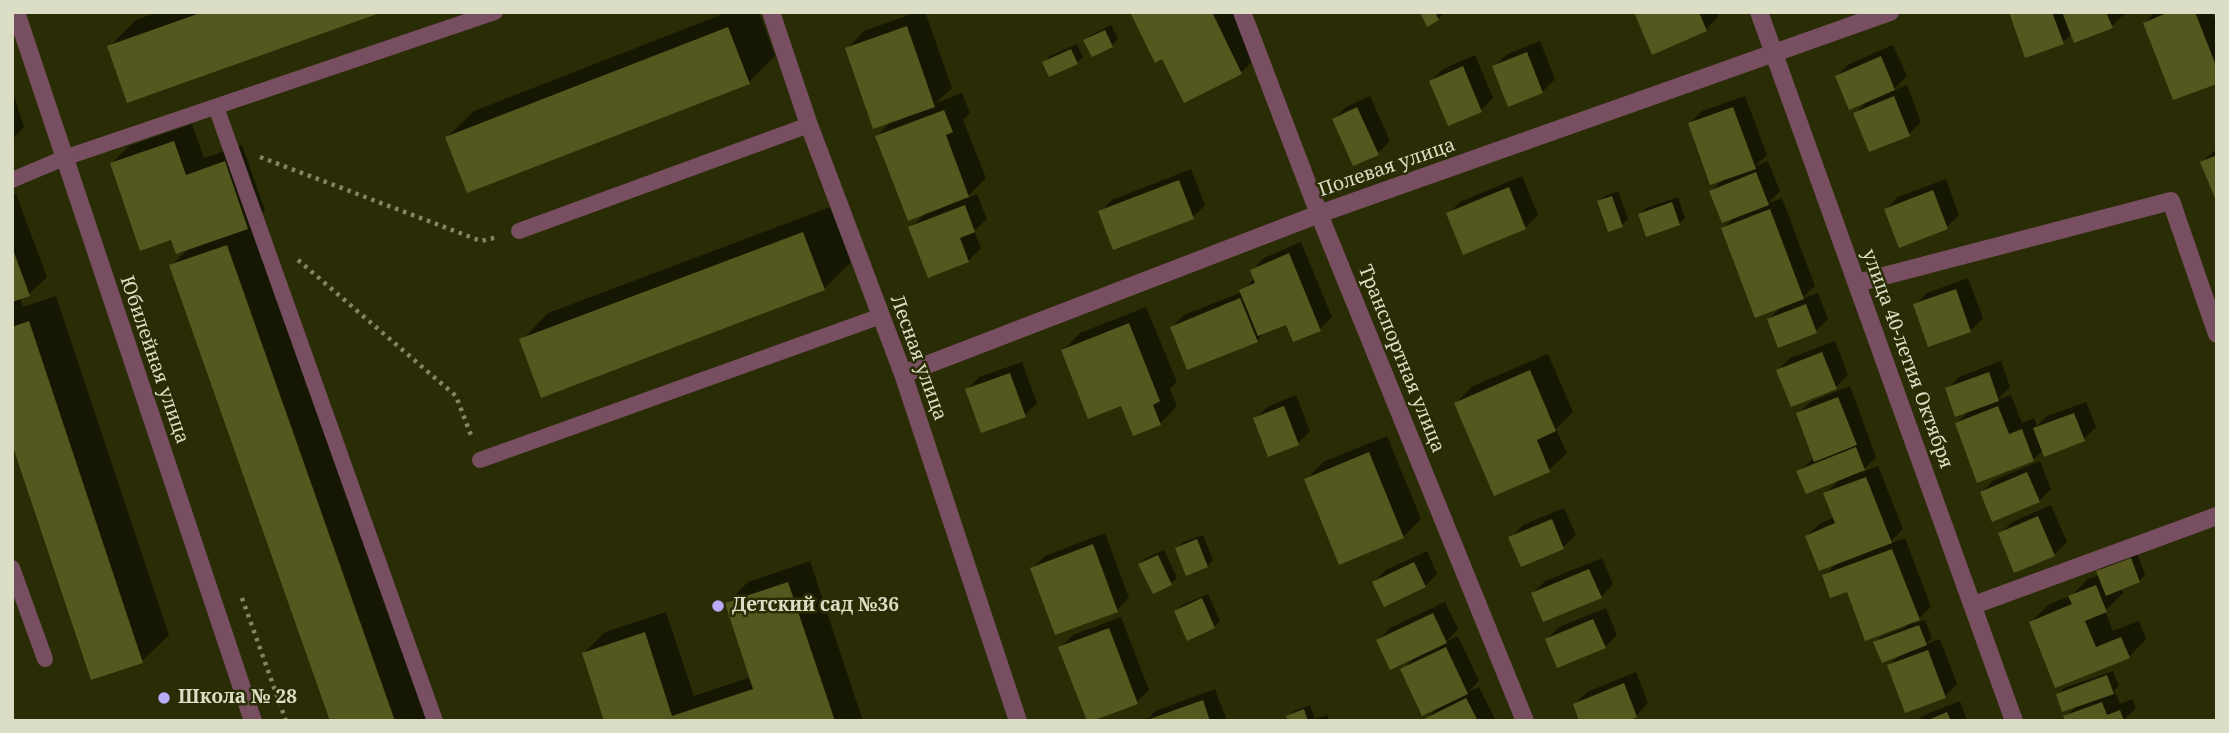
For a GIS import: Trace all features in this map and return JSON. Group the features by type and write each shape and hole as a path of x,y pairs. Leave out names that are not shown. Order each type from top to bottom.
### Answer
{"street":[{"name":"Лесная улица","path":"771,12 809,125 903,374 1018,721"},
{"name":"Транспортная улица","path":"1242,12 1319,214 1525,721"},
{"name":"улица 40-летия Октября","path":"1759,12 2014,721"},
{"name":"Полевая улица","path":"903,374 1319,214 1890,12"},
{"name":"Юбилейная улица","path":"14,13 253,721"},
{"path":"1857,284 2171,201 2217,334"},
{"path":"1974,605 2217,516"}],"lane":[{"path":"12,180 64,158 495,12"},
{"path":"216,107 435,721"},
{"path":"519,231 809,125"},
{"path":"480,460 881,316"},
{"path":"12,568 45,659"}],"path":[{"path":"230,146 481,241 519,231"},
{"path":"258,225 457,396 480,460"}],"building":[{"path":"203,12 380,13 127,103 107,46"},
{"path":"1130,12 1212,12 1242,74 1184,103 1162,59 1155,63"},
{"path":"1420,12 1435,12 1439,20 1427,27"},
{"path":"1634,12 1699,12 1707,31 1652,55"},
{"path":"2009,12 2052,12 2064,44 2025,58"},
{"path":"2062,12 2106,12 2113,28 2074,43"},
{"path":"2169,12 2195,12 2217,68 2217,84 2173,100 2143,23"},
{"path":"907,26 935,107 873,129 845,48"},
{"path":"728,27 750,84 467,193 445,137"},
{"path":"1105,30 1113,47 1092,57 1083,40"},
{"path":"1071,49 1078,64 1049,77 1042,62"},
{"path":"1527,52 1543,93 1508,107 1492,66"},
{"path":"1881,56 1895,90 1849,110 1835,76"},
{"path":"1463,66 1482,112 1448,126 1429,81"},
{"path":"1894,96 1910,136 1869,152 1853,113"},
{"path":"1357,107 1379,155 1353,166 1332,119"},
{"path":"1733,107 1756,169 1710,185 1688,123"},
{"path":"944,110 953,132 946,135 969,197 908,221 875,136"},
{"path":"174,141 186,175 225,161 248,229 176,254 171,240 140,251 110,163"},
{"path":"2217,155 2217,203 2200,162"},
{"path":"1756,172 1769,205 1722,223 1709,191"},
{"path":"1179,180 1194,219 1113,250 1098,211"},
{"path":"1509,187 1526,229 1463,255 1446,213"},
{"path":"1933,190 1948,229 1899,248 1884,209"},
{"path":"1612,196 1623,227 1608,232 1597,201"},
{"path":"1672,202 1680,225 1646,237 1638,214"},
{"path":"965,205 975,232 960,238 969,262 928,278 908,227"},
{"path":"1770,209 1804,299 1755,318 1721,228"},
{"path":"803,232 825,290 541,398 519,339"},
{"path":"227,245 395,721 330,721 169,265"},
{"path":"12,247 30,296 12,302"},
{"path":"1289,253 1321,331 1293,342 1286,325 1258,336 1239,290 1255,283 1250,270"},
{"path":"1956,289 1971,332 1928,347 1913,304"},
{"path":"1240,298 1258,342 1187,370 1170,327"},
{"path":"1806,304 1817,333 1778,348 1767,319"},
{"path":"29,321 143,663 91,680 12,444 12,327"},
{"path":"1129,323 1160,401 1153,405 1161,425 1133,436 1121,406 1088,419 1061,350"},
{"path":"1822,352 1837,389 1791,407 1776,370"},
{"path":"1530,370 1556,431 1537,440 1550,472 1494,496 1454,403"},
{"path":"1989,372 1999,401 1955,417 1945,388"},
{"path":"1010,373 1026,417 981,433 965,389"},
{"path":"1838,397 1857,445 1814,462 1796,413"},
{"path":"1284,406 1299,445 1268,457 1253,418"},
{"path":"1998,406 2009,434 2022,429 2034,461 1977,483 1955,423"},
{"path":"2074,413 2085,441 2044,457 2033,428"},
{"path":"1856,447 1865,470 1806,494 1796,471"},
{"path":"1369,452 1404,538 1339,565 1304,479"},
{"path":"2027,472 2040,502 1992,522 1980,492"},
{"path":"1866,477 1892,543 1819,571 1805,536 1835,523 1823,493"},
{"path":"2038,516 2055,556 2014,573 1998,533"},
{"path":"1552,519 1564,549 1521,567 1508,537"},
{"path":"1197,539 1208,567 1186,576 1175,548"},
{"path":"1093,544 1118,612 1055,635 1030,568"},
{"path":"1892,549 1920,620 1865,641 1847,592 1830,598 1822,575"},
{"path":"1158,555 1172,585 1153,594 1138,564"},
{"path":"2131,558 2140,582 2106,596 2096,571"},
{"path":"1414,562 1426,587 1384,607 1372,582"},
{"path":"1589,569 1602,598 1543,622 1531,593"},
{"path":"788,582 835,721 604,721 582,653 645,632 672,716 753,689 725,603"},
{"path":"2096,585 2107,612 2085,621 2096,647 2121,637 2130,658 2055,688 2029,622 2072,604 2068,596"},
{"path":"1202,598 1215,628 1187,641 1174,611"},
{"path":"1433,613 1447,643 1390,670 1376,640"},
{"path":"1593,619 1606,648 1557,668 1545,639"},
{"path":"1919,625 1927,645 1882,663 1873,642"},
{"path":"1109,628 1138,704 1087,721 1058,647"},
{"path":"1446,647 1468,694 1422,716 1400,669"},
{"path":"1928,650 1946,698 1905,713 1887,665"},
{"path":"2107,675 2114,694 2062,712 2056,694"},
{"path":"1624,683 1637,717 1628,721 1579,721 1573,704"},
{"path":"1466,698 1478,721 1420,721"},
{"path":"1203,700 1210,721 1147,721 1147,720"},
{"path":"2102,702 2107,715 2120,710 2124,721 2065,721 2063,716"},
{"path":"1304,709 1308,721 1288,721 1286,716"},
{"path":"1947,712 1951,721 1926,721"}],"place":[{"name":"Детский сад №36","path":"718,606"},
{"name":"Школа № 28","path":"164,698"}]}
